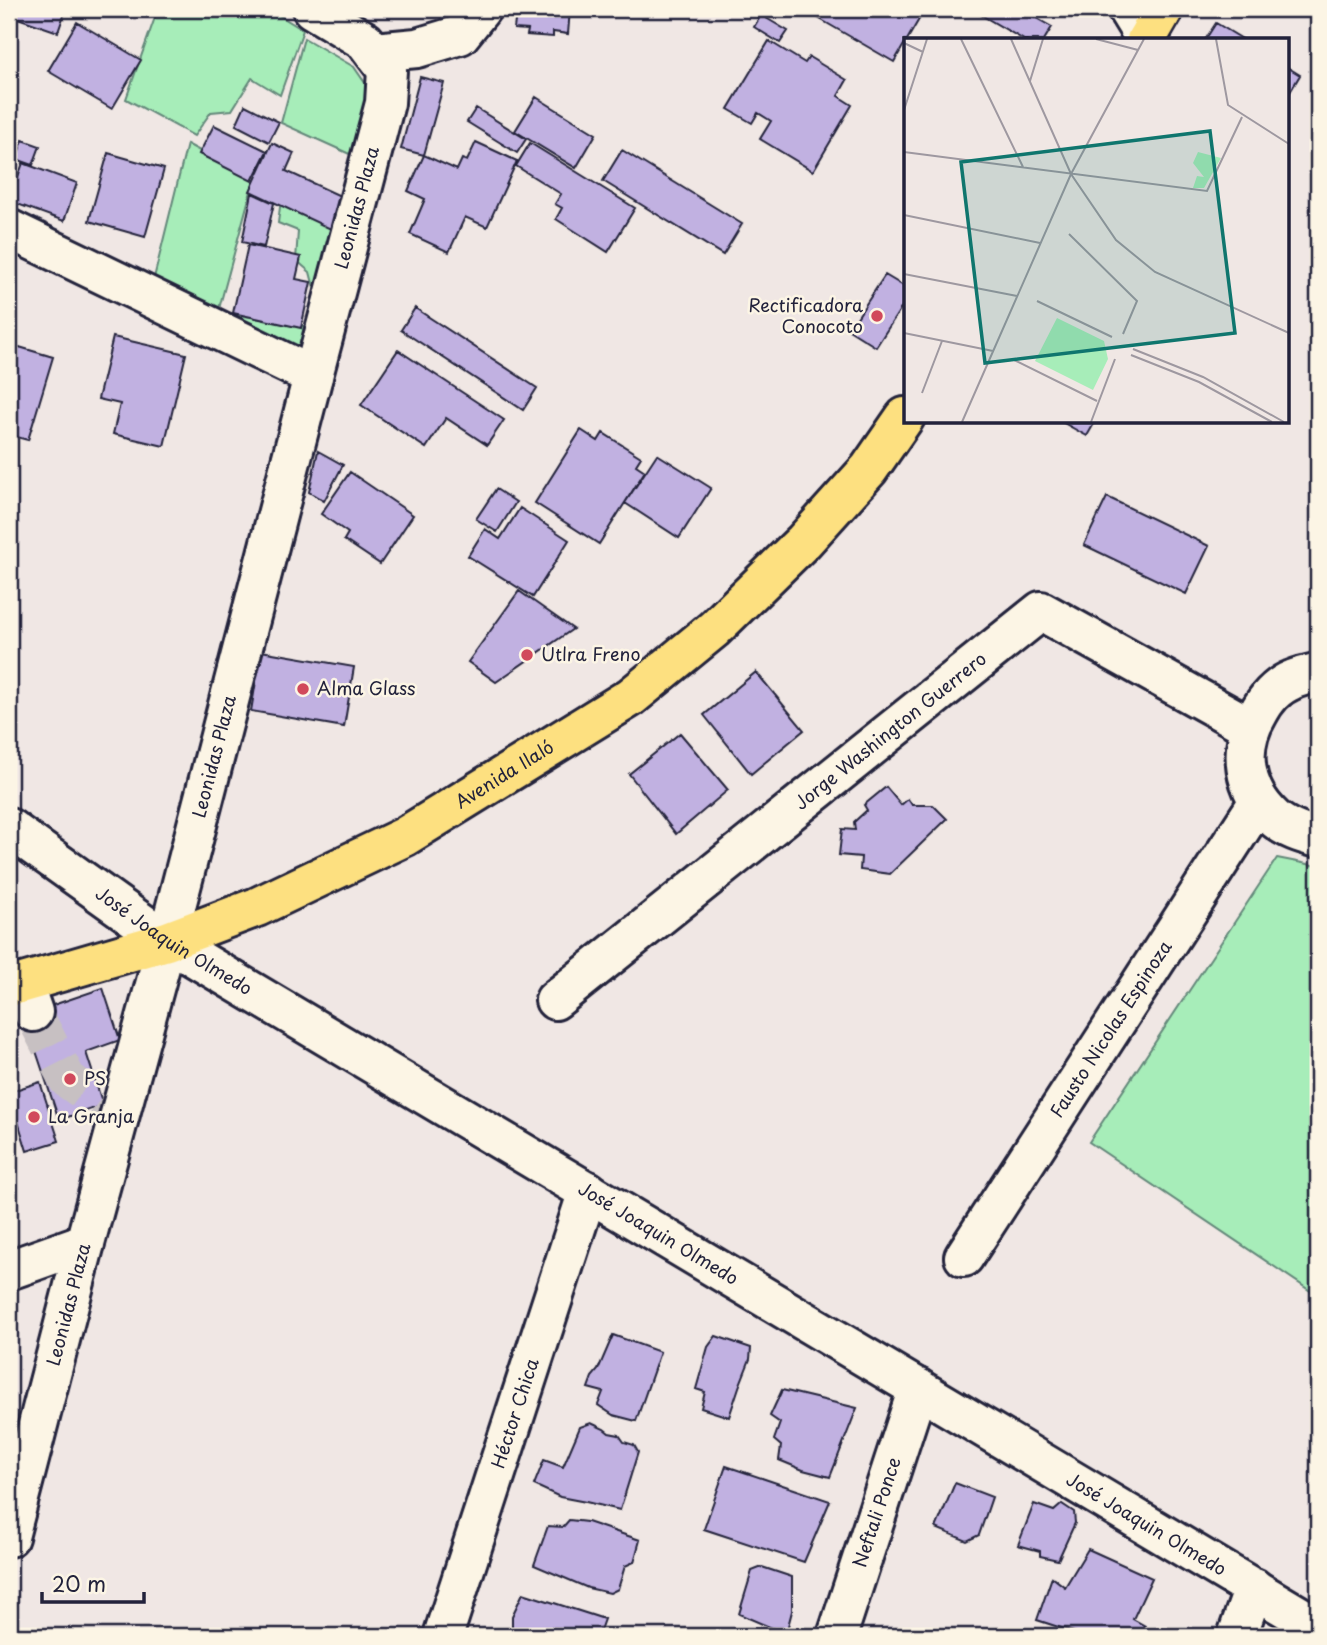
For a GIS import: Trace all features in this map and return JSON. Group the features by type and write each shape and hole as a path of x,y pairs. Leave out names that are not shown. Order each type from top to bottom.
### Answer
{"main road":[{"path":"1147,38 1164,9"},
{"name":"Avenida Ilaló","path":"22,994 257,907 404,837 631,697 714,629 804,541 869,468 904,418"}],"street":[{"name":"Leonidas Plaza","path":"9,1537 85,1243 112,1110 167,942 385,103 387,69 374,52 365,41 312,9"},
{"path":"374,52 417,48 460,35 481,9"},
{"path":"1127,9 1145,38"},
{"path":"9,229 313,376"},
{"name":"Jorge Washington Guerrero","path":"555,1000 1041,611 1250,727"},
{"path":"1318,672 1290,680 1266,700 1250,727 1245,746 1250,784 1259,801 1275,819 1296,832 1318,838"},
{"name":"Fausto Nicolas Espinoza","path":"964,1258 1259,801"},
{"name":"José Joaquin Olmedo","path":"9,828 167,942 1318,1627"},
{"name":"Héctor Chica","path":"443,1636 587,1191"},
{"path":"9,1269 85,1243"},
{"name":"Neftali Ponce","path":"837,1636 918,1388"},
{"path":"1237,1636 1254,1588"}],"green space":[{"path":"158,9 269,9 303,30 280,95 252,78 232,110 211,112 194,136 126,99"},
{"path":"304,38 354,67 365,83 369,103 354,156 281,123"},
{"path":"187,144 254,180 217,316 153,282"},
{"path":"282,191 335,221 315,291 310,272 296,260 298,231 278,223"},
{"path":"226,313 304,326 296,360"},
{"path":"1277,858 1318,866 1318,1296 1089,1142"}],"building":[{"path":"9,9 66,9 58,32 9,15"},
{"path":"511,9 570,9 568,34 553,32 553,37 527,35 528,30 514,29 516,12"},
{"path":"823,9 925,9 908,38 904,38 904,45 894,62 818,18"},
{"path":"971,9 1020,9 1052,27 1045,38 1021,38"},
{"path":"761,15 788,31 780,43 754,27"},
{"path":"77,22 141,60 112,109 48,71"},
{"path":"1216,23 1241,38 1206,38"},
{"path":"769,41 805,63 809,57 847,80 838,96 852,105 813,171 760,139 771,121 758,113 752,123 728,109"},
{"path":"1288,68 1300,75 1288,95"},
{"path":"420,77 444,83 424,155 401,149"},
{"path":"536,97 596,134 576,168 515,131"},
{"path":"245,105 279,122 269,142 236,125"},
{"path":"476,108 526,139 517,153 467,122"},
{"path":"214,125 267,151 252,181 199,154"},
{"path":"23,140 40,146 33,165 16,159"},
{"path":"476,142 517,161 487,227 465,217 449,252 410,234 425,199 408,191 424,155 457,170 462,159 467,161"},
{"path":"272,143 294,153 286,171 349,200 335,231 250,191"},
{"path":"530,143 635,208 608,252 556,219 562,208 555,204 561,194 516,166"},
{"path":"622,150 742,224 723,255 603,181"},
{"path":"108,153 164,169 145,237 89,221"},
{"path":"23,163 77,183 64,221 9,201"},
{"path":"252,193 274,203 264,247 242,242"},
{"path":"248,245 301,257 296,279 311,282 301,328 233,313"},
{"name":"Rectificadora Conocoto","path":"885,275 904,286 904,304 876,347 849,330"},
{"path":"415,308 537,388 523,410 401,330"},
{"path":"113,337 186,354 164,446 113,434 120,404 98,399"},
{"path":"9,344 53,357 28,440 9,435"},
{"path":"398,350 504,420 487,445 446,418 426,448 361,405"},
{"path":"1066,424 1094,424 1087,436"},
{"path":"581,430 598,441 603,433 641,457 636,465 645,471 599,544 535,503"},
{"path":"318,451 343,465 324,501 309,492"},
{"path":"657,454 711,488 679,538 625,503"},
{"path":"350,472 413,515 380,564 344,540 348,533 321,514"},
{"path":"496,489 516,502 497,532 476,519"},
{"path":"1107,497 1209,546 1186,594 1084,545"},
{"path":"520,508 569,540 533,597 468,556 485,529 500,539"},
{"path":"519,591 573,629 496,682 468,662"},
{"name":"Alma Glass","path":"261,651 354,667 344,727 251,711"},
{"path":"756,672 804,730 751,774 704,715"},
{"path":"680,733 728,790 676,834 629,774"},
{"path":"886,787 901,805 908,799 912,805 933,805 947,819 890,874 860,870 861,857 839,855 842,829 855,830 854,822 867,810 864,805"},
{"name":"PS","path":"103,988 120,1040 86,1052 103,1105 59,1120 24,1015"},
{"name":"La Granja","path":"40,1082 59,1141 27,1151 9,1092"},
{"path":"613,1335 660,1352 636,1421 613,1415 598,1405 603,1392 588,1388"},
{"path":"716,1336 751,1348 750,1359 729,1417 701,1408 705,1392 696,1389 708,1347"},
{"path":"782,1390 857,1408 830,1477 779,1460 781,1446 774,1440 780,1423 770,1416"},
{"path":"591,1423 609,1433 619,1435 624,1442 634,1445 638,1452 620,1510 560,1497 534,1485 544,1460 563,1467 580,1427"},
{"path":"726,1466 830,1501 804,1562 704,1529"},
{"path":"955,1483 992,1497 979,1535 967,1541 936,1528"},
{"path":"1034,1504 1054,1511 1062,1504 1074,1512 1075,1523 1058,1560 1040,1556 1040,1551 1018,1545"},
{"path":"569,1520 587,1522 640,1540 634,1562 625,1566 618,1589 610,1593 588,1588 534,1565 548,1526 563,1527"},
{"path":"1088,1549 1152,1578 1133,1619 1145,1626 1140,1636 1086,1636 1037,1620 1052,1577 1065,1587"},
{"path":"762,1567 792,1577 792,1611 786,1634 739,1614 752,1571"},
{"path":"523,1593 604,1619 598,1636 512,1636 512,1616"}],"tunnel":[{"path":"33,1012 67,1079 103,1105"}],"place":[{"name":"Rectificadora Conocoto","path":"877,316"},
{"name":"Utlra Freno","path":"527,655"},
{"name":"Alma Glass","path":"303,689"},
{"name":"PS","path":"70,1079"},
{"name":"La Granja","path":"34,1117"}]}
